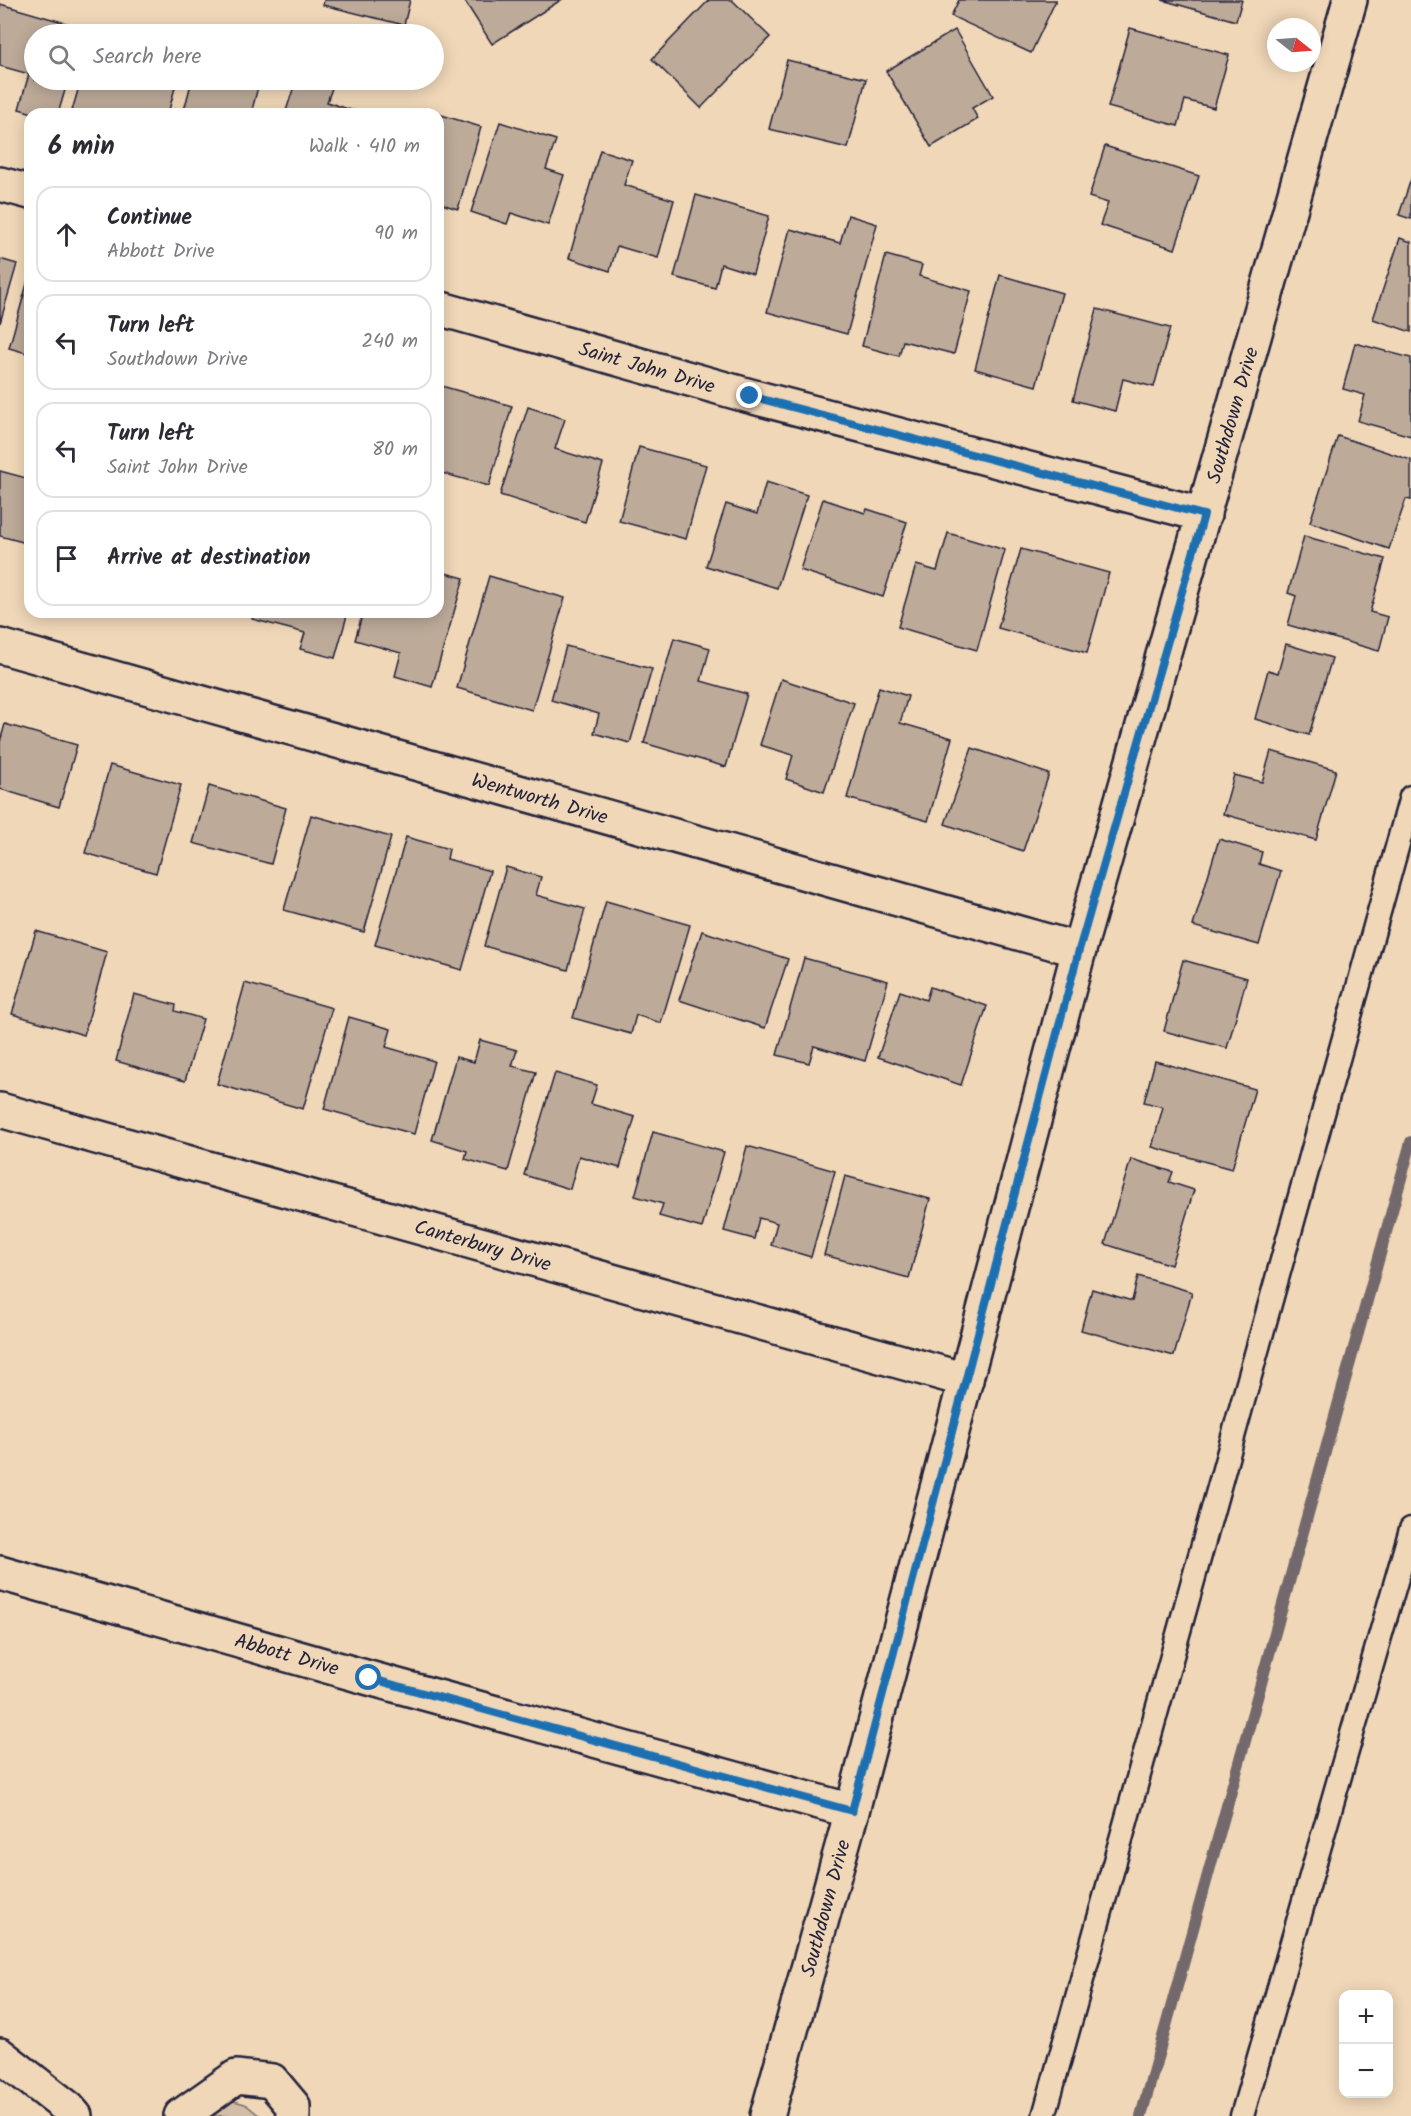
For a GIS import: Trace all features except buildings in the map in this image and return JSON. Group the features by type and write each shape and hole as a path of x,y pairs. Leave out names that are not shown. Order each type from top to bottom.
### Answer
{"street":[{"name":"Southdown Drive","path":"767,2116 852,1811 1079,950 1350,0"},
{"path":"0,184 24,190"},
{"name":"Saint John Drive","path":"444,310 750,396 1204,515"},
{"name":"Wentworth Drive","path":"0,646 1079,950"},
{"name":"Canterbury Drive","path":"0,1110 966,1380"},
{"name":"Abbott Drive","path":"0,1573 369,1678 852,1811"},
{"path":"0,2055 75,2116"},
{"path":"181,2116 236,2077 272,2081 293,2106 293,2116"}],"lane":[{"path":"1044,2116 1411,797"},
{"path":"1242,2116 1411,1529"}],"shaded area":[{"path":"230,2100 245,2104 260,2116 191,2116"}],"waterway":[{"path":"1141,2116 1411,1142"}],"route":[{"path":"369,1678 852,1811 1079,950 1204,515 750,396"}]}
